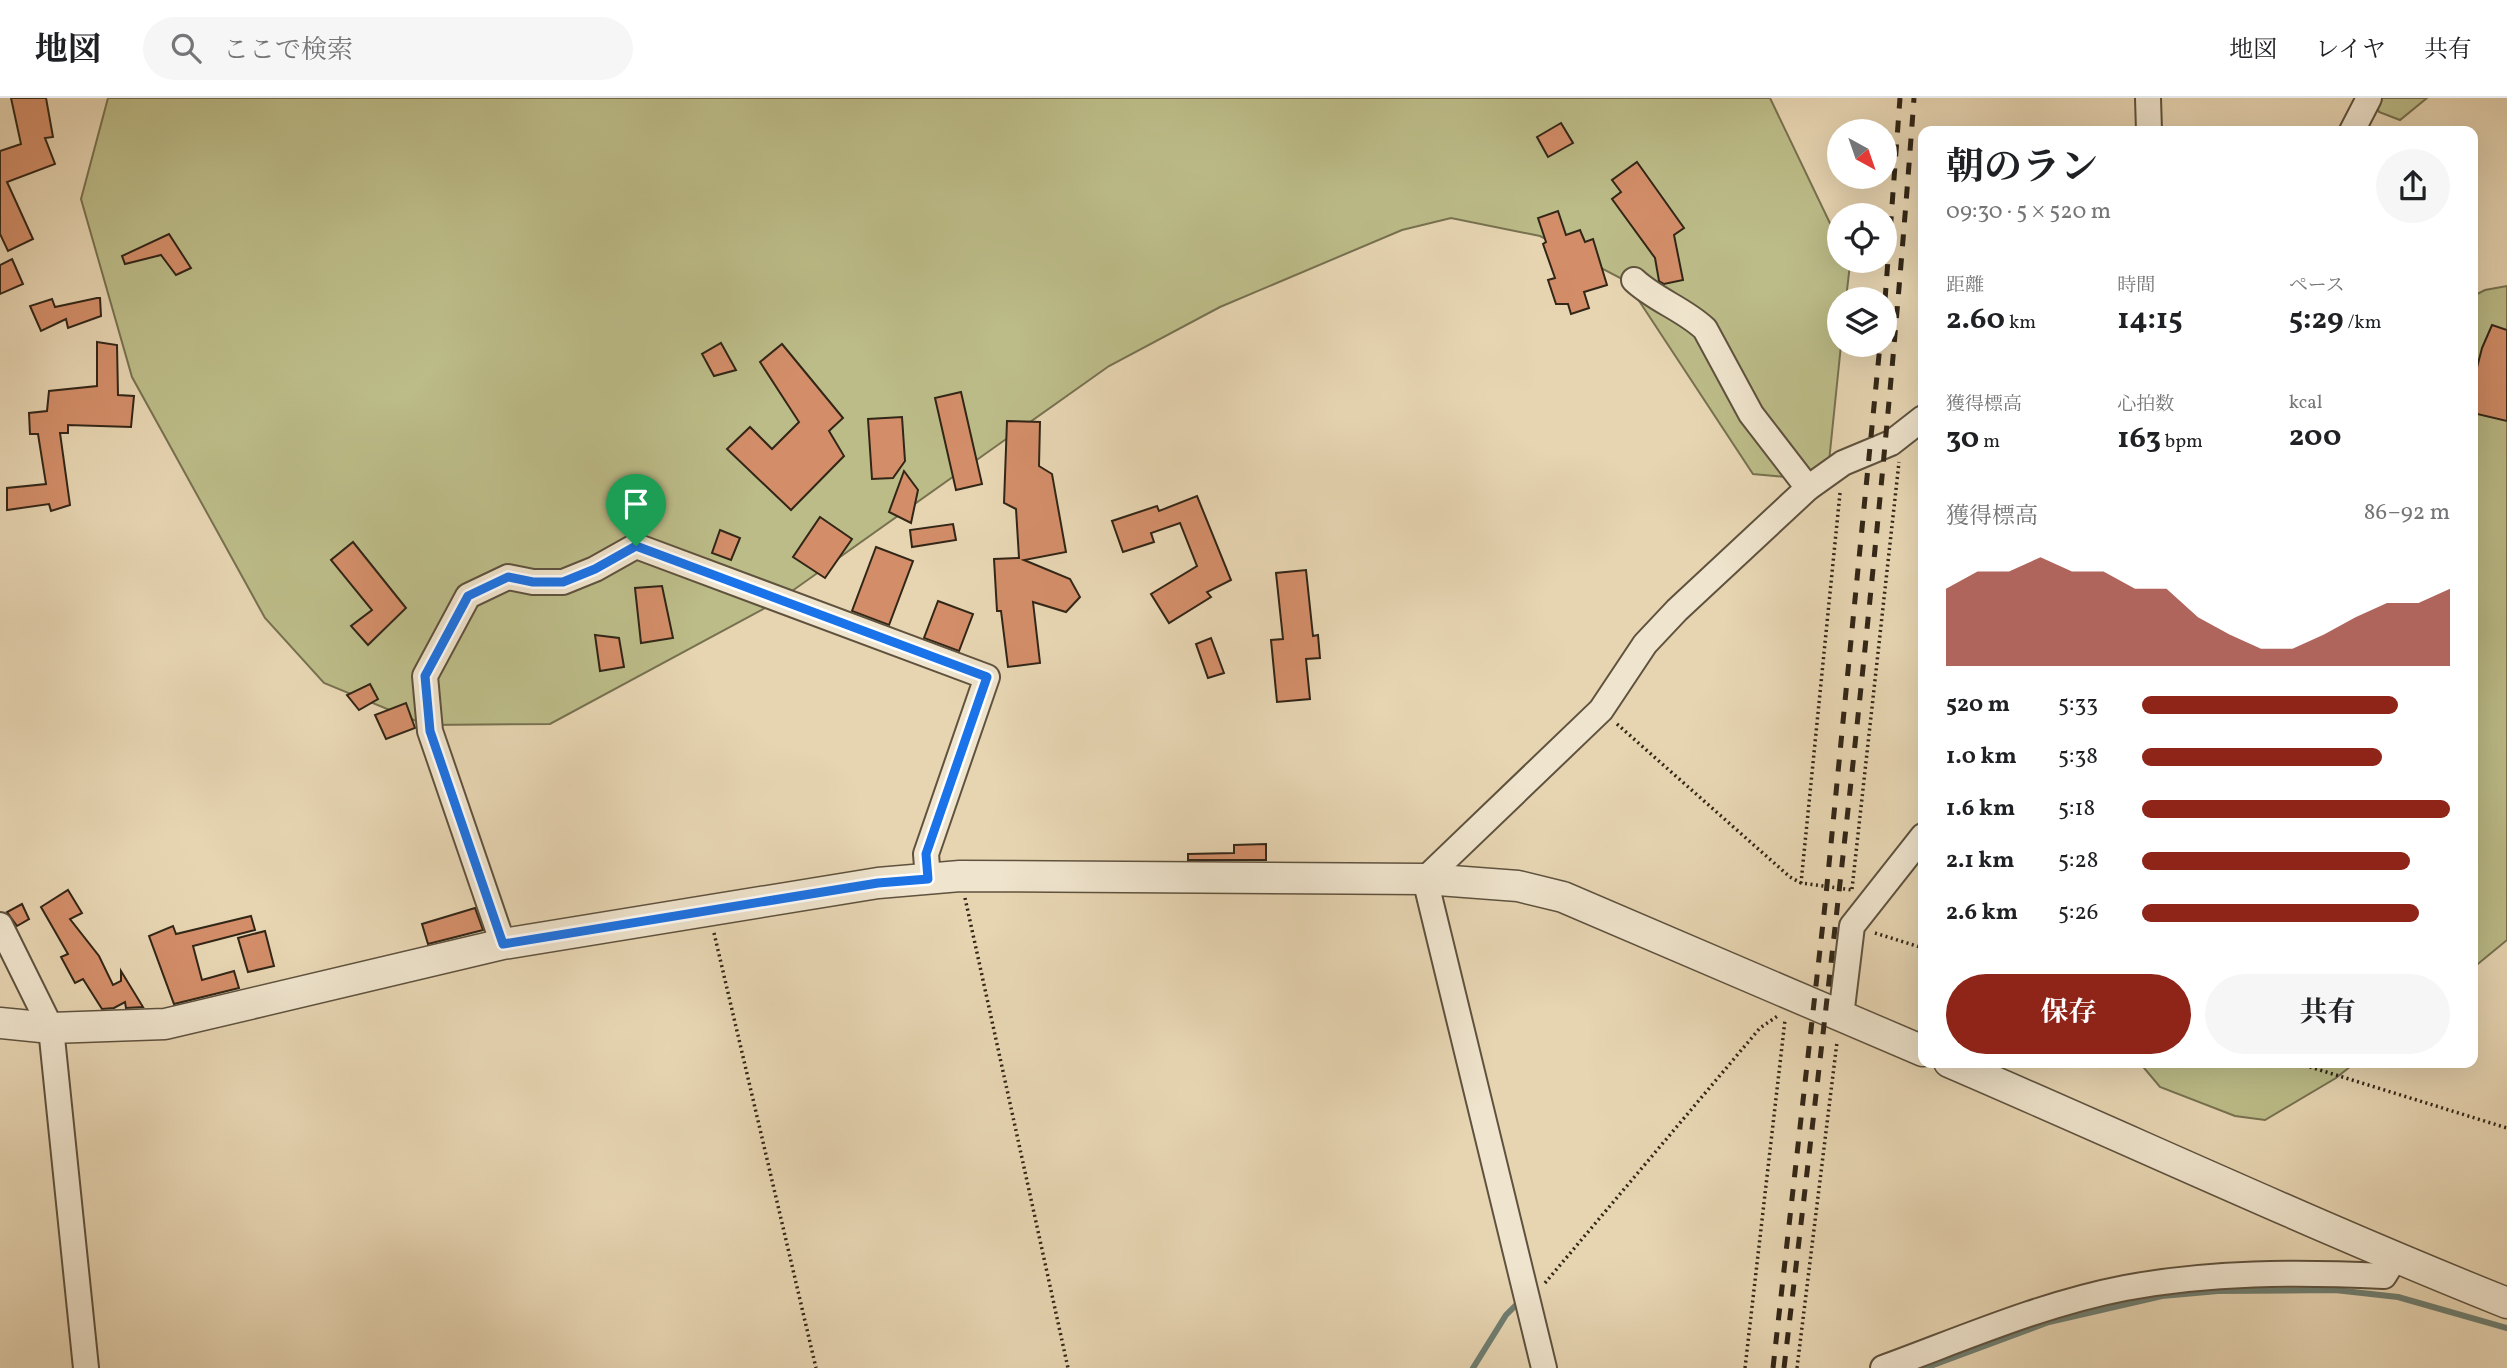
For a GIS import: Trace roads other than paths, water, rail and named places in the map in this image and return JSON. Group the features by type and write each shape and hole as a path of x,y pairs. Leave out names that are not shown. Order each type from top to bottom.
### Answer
{"street":[{"path":"2148,98 2149,126"},
{"path":"2355,126 2370,98"},
{"path":"1634,280 1646,291 1705,329 1751,414 1808,488"},
{"path":"1425,879 1601,710 1645,644 1677,610 1808,488 1843,463 1891,443 1918,422"},
{"path":"503,944 430,731 425,676 468,596 508,577 533,582 563,582 595,569 636,546 987,677 926,854 928,879"},
{"path":"1841,1016 1852,926 1918,842"},
{"path":"0,1023 51,1028 165,1024 503,944 878,883 960,876 1425,879 1518,886 1563,897 1918,1049"},
{"path":"1425,879 1544,1368"},
{"path":"0,925 51,1028 86,1368"},
{"path":"1963,1068 2395,1258 2507,1303"},
{"path":"1883,1368 2039,1311 2122,1289 2191,1278 2285,1273 2384,1276 2395,1258"}],"waterway":[{"path":"1925,1368 2049,1322 2162,1296 2218,1291 2335,1290 2398,1297 2507,1328"},
{"path":"1473,1368 1506,1315 1517,1304"}],"railway":[{"path":"1886,287 1900,98"},
{"path":"1784,1368 1839,892 1872,575 1914,98"},
{"path":"1773,1368 1825,905 1879,357"}]}
